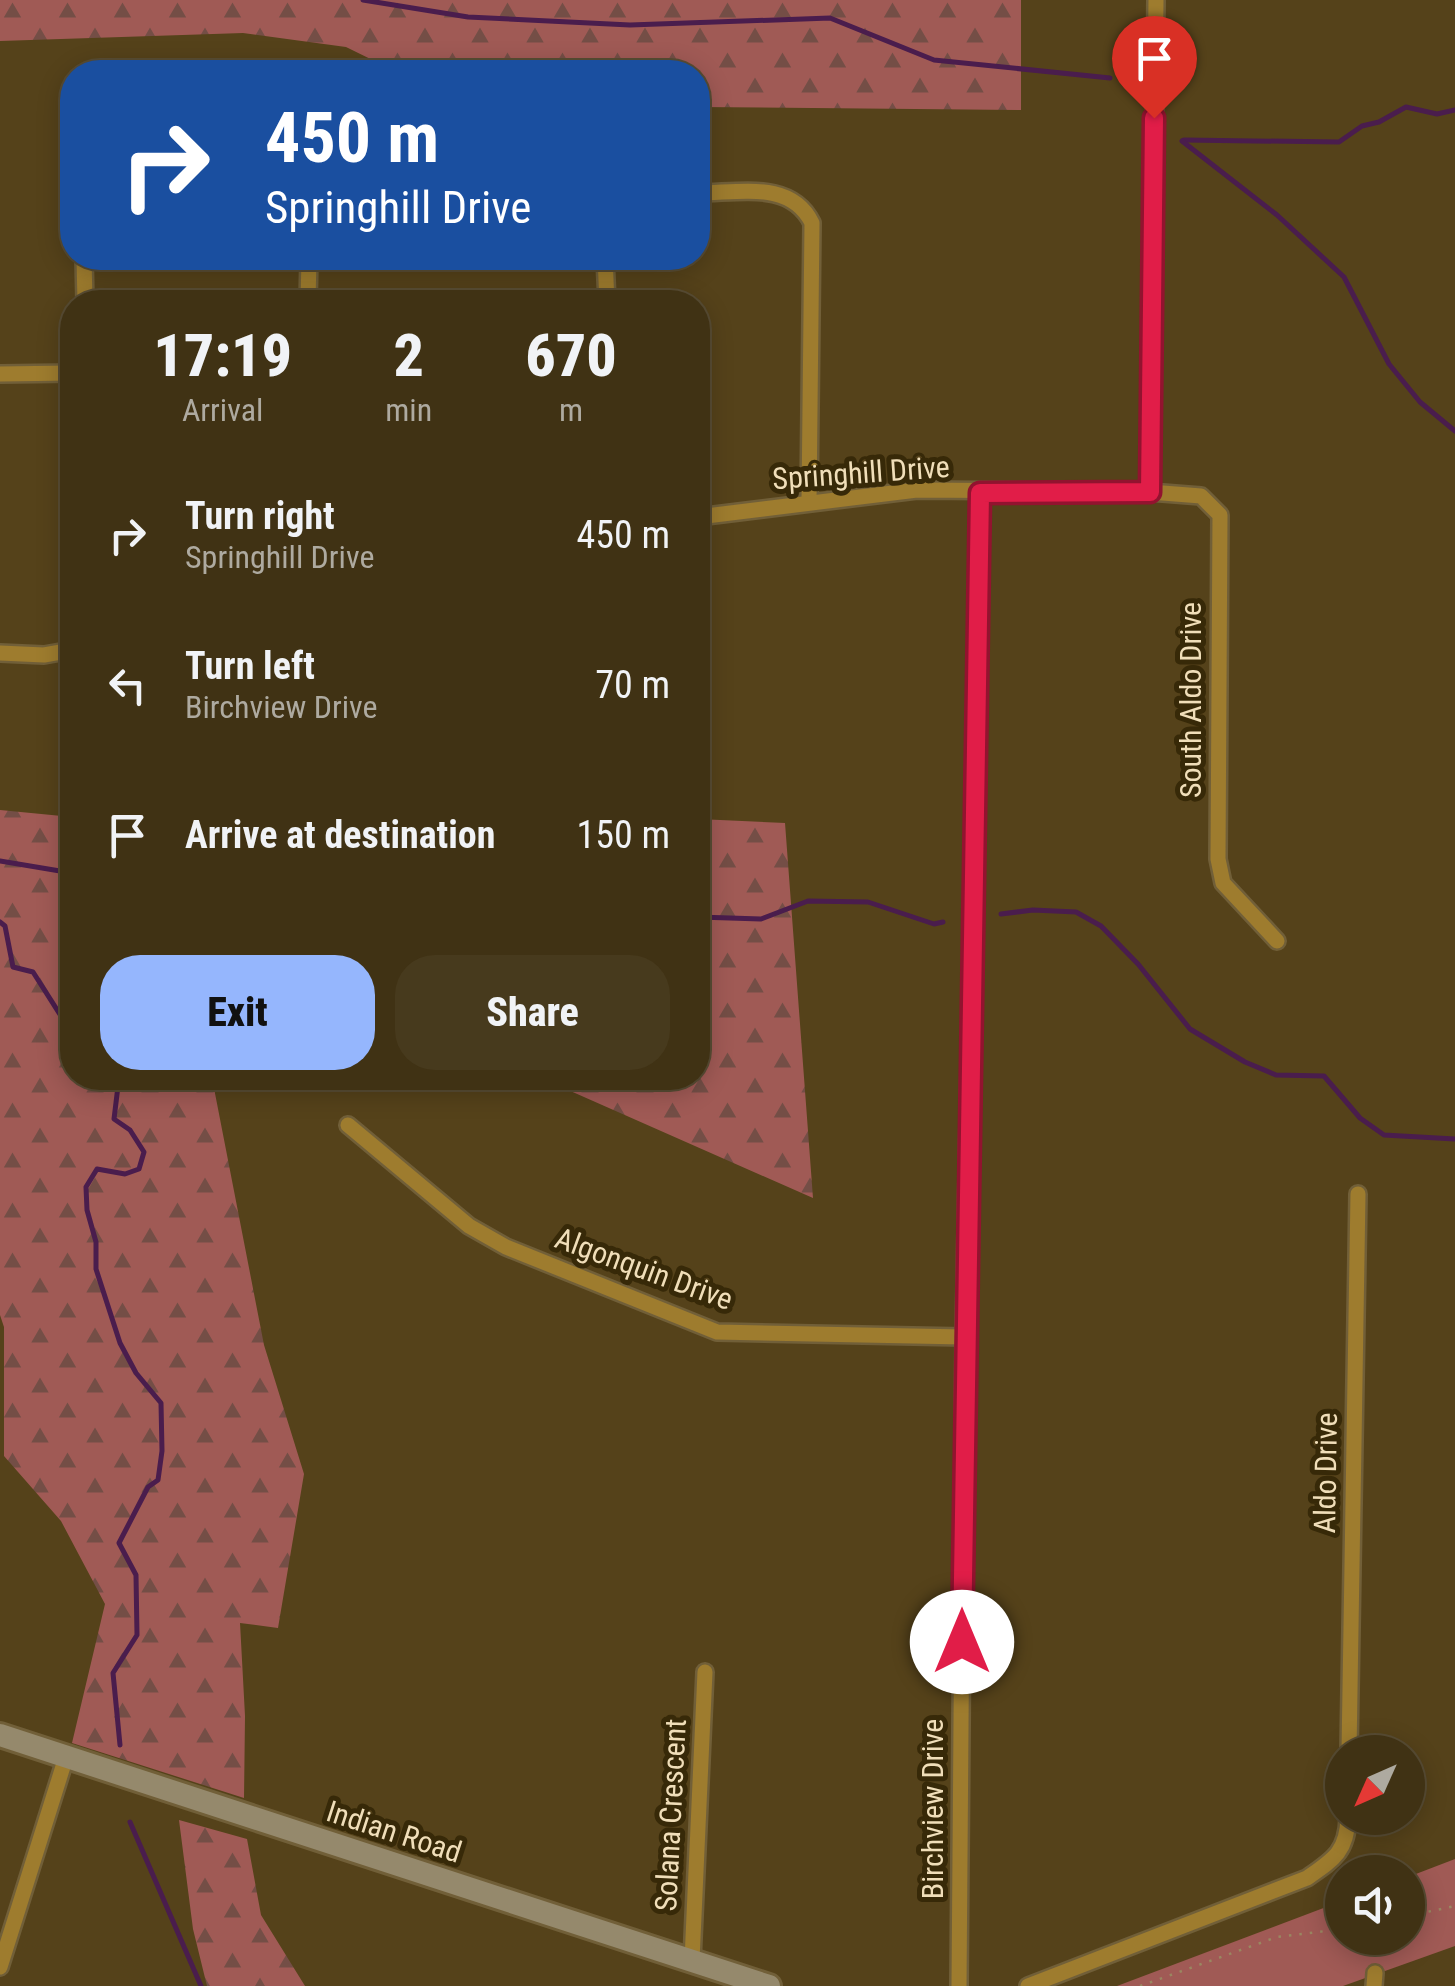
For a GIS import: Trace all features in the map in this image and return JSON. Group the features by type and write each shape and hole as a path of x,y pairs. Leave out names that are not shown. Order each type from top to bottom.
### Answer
{"street":[{"path":"1150,492 1156,0"},
{"path":"710,193 782,192 805,209 812,224 809,502"},
{"path":"0,374 60,373"},
{"name":"Springhill Drive","path":"710,515 916,490 1150,492"},
{"name":"South Aldo Drive","path":"1150,492 1201,496 1220,515 1218,859 1223,882 1278,941"},
{"name":"Birchview Drive","path":"958,1986 964,1337 980,493"},
{"path":"0,653 60,652"},
{"name":"Algonquin Drive","path":"348,1125 470,1226 506,1247 718,1332 964,1337"},
{"name":"Aldo Drive","path":"1349,1735 1358,1194"},
{"name":"Solana Crescent","path":"692,1960 705,1672"},
{"name":"Indian Road","path":"0,1735 769,1986"},
{"path":"0,1967 66,1757"},
{"path":"1028,1986 1307,1878 1339,1856 1346,1835"}],"path":[{"path":"1425,1912 1455,1906"},
{"path":"1140,1986 1278,1936 1325,1931"}],"green space":[{"path":"0,0 1021,0 1021,110 710,107 710,60 373,60 346,47 243,33 0,41"},
{"path":"0,810 60,816 60,1090 214,1090 264,1345 304,1474 278,1628 240,1623 244,1798 72,1743 105,1604 61,1521 4,1456 4,1327 0,1315"},
{"path":"710,820 785,823 813,1198 568,1090 710,1090"},
{"path":"179,1820 247,1839 261,1915 305,1986 207,1986 193,1929"},
{"path":"1455,1859 1455,1946 1343,1986 1117,1986 1325,1907 1325,1955 1425,1955 1425,1870"}],"waterway":[{"path":"363,0 468,17 630,25 830,18 934,60 1110,78"},
{"path":"1184,140 1339,142 1362,126 1379,122 1406,107 1437,114 1455,110"},
{"path":"1182,141 1277,215 1344,277 1389,364 1420,402 1455,431"},
{"path":"0,861 60,871"},
{"path":"710,917 761,919 808,901 868,902 934,924 943,922"},
{"path":"1001,914 1033,910 1076,912 1101,926 1138,964 1190,1029 1245,1062 1276,1075 1324,1076 1360,1118 1384,1135 1455,1139"},
{"path":"0,922 5,926 13,967 33,972 60,1014"},
{"path":"118,1090 114,1119 130,1130 144,1152 139,1169 125,1174 97,1169 86,1187 87,1210 96,1242 96,1269 120,1343 136,1373 161,1403 162,1451 158,1480 148,1487 119,1543 136,1575 137,1635 113,1673 120,1745"},
{"path":"130,1822 201,1986"}],"route":[{"path":"962,1642 980,493 1150,492 1154,118"}]}
